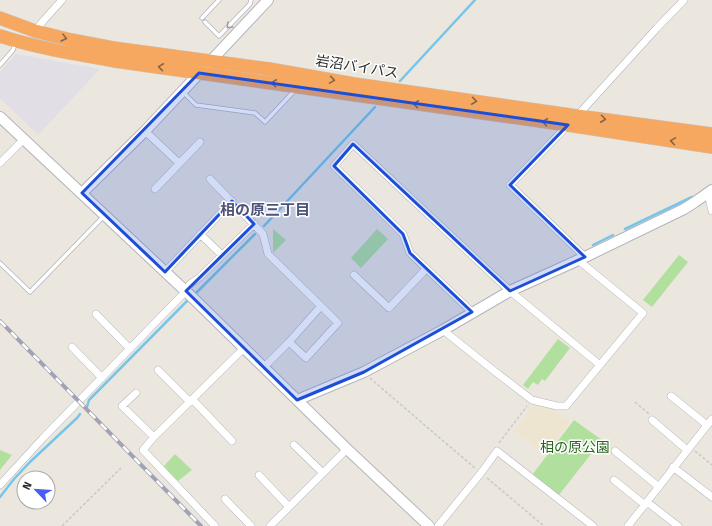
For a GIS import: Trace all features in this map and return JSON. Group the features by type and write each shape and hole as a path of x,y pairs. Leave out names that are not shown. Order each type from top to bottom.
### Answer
{"highway":[{"name":"岩沼バイパス","path":"0,18 36,31 71,40 113,48 269,69 572,121 712,147"},
{"name":"岩沼バイパス","path":"0,36 64,52 114,61 298,87 572,121 712,134"}],"street":[{"path":"36,31 62,0"},
{"path":"82,194 268,0"},
{"path":"443,330 532,400 538,403 566,406 643,313 581,258 510,185 572,121 684,0"},
{"path":"0,117 165,272 347,449 429,526"},
{"path":"145,130 179,162"},
{"path":"0,163 24,139"},
{"path":"155,188 200,142"},
{"path":"472,312 410,253 403,234 334,166 353,144 510,292 600,365"},
{"path":"210,179 263,234 268,254 338,323 306,358 288,342"},
{"path":"298,400 364,372 510,292 684,209 710,191 712,211"},
{"path":"165,272 232,201"},
{"path":"0,485 43,438 130,349 189,295 190,284 200,277 254,224"},
{"path":"200,234 222,255"},
{"path":"354,275 389,308 426,269"},
{"path":"264,367 321,306"},
{"path":"96,314 130,349"},
{"path":"72,347 102,378"},
{"path":"216,526 143,450 154,437 244,348"},
{"path":"158,370 232,441"},
{"path":"136,393 122,406 154,437"},
{"path":"671,396 708,423 712,432"},
{"path":"652,420 688,448"},
{"path":"628,526 708,423"},
{"path":"294,446 323,473"},
{"path":"270,526 347,449"},
{"path":"438,526 497,451 593,526"},
{"path":"615,451 659,487"},
{"path":"673,467 712,497"},
{"path":"259,475 289,507"},
{"path":"614,480 678,526"},
{"path":"225,499 251,526"}],"lane":[{"path":"219,0 203,20 219,36 250,4 252,0"},
{"path":"0,65 13,50 16,41"},
{"path":"182,91 196,105 255,113 265,122 298,87"},
{"path":"0,263 30,292 105,215"}],"path":[{"path":"364,372 544,526"},
{"path":"497,451 495,448 532,400"},
{"path":"688,448 712,465"},
{"path":"62,526 121,468"}],"highlighted area":[{"path":"199,73 568,125 510,185 585,257 510,291 353,144 334,166 403,234 410,253 472,312 364,372 297,400 186,291 254,224 232,201 165,272 82,193"}],"shaded area":[{"path":"16,54 100,69 38,135 0,98 0,72"},
{"path":"534,405 550,407 570,422 545,455 514,431"}],"green space":[{"path":"273,229 286,240 273,253"},
{"path":"377,229 388,239 361,268 351,258"},
{"path":"679,255 688,262 652,307 643,300"},
{"path":"558,339 570,348 545,381 542,379 538,385 533,382 528,389 523,385"},
{"name":"相の原公園","path":"574,420 602,440 559,495 532,475"},
{"path":"0,450 12,455 0,470"},
{"path":"175,454 192,470 178,481 164,466"}],"waterway":[{"path":"400,81 475,0"},
{"path":"264,226 375,107"},
{"path":"625,229 692,197"},
{"path":"193,296 255,234"},
{"path":"593,245 613,235"},
{"path":"87,407 89,400 189,299"},
{"path":"0,497 30,462 80,414"}],"railway":[{"path":"0,321 201,526"}],"district":[{"name":"相の原三丁目","path":"265,210"}]}
